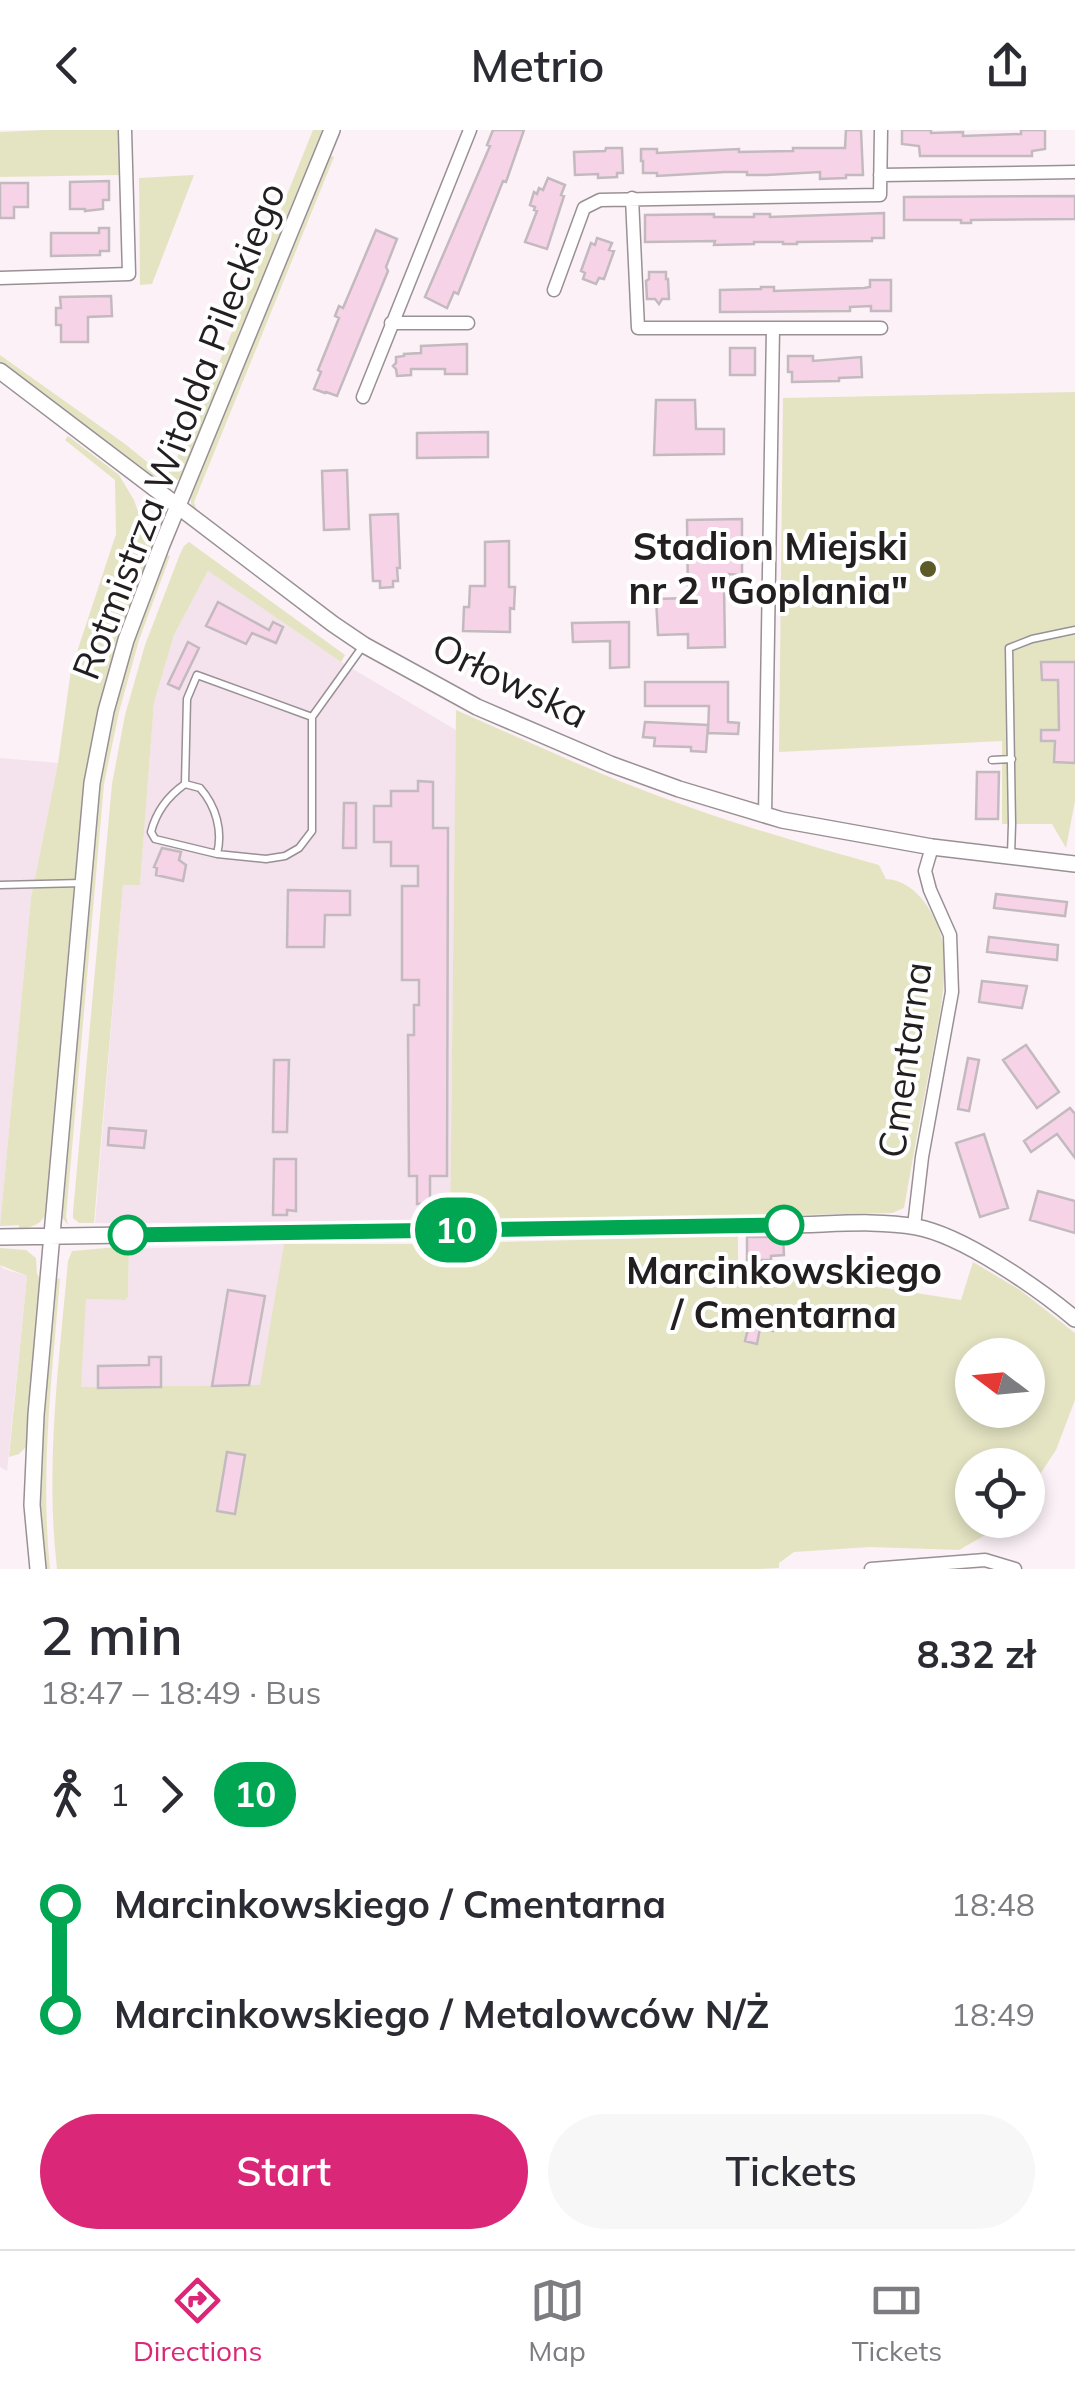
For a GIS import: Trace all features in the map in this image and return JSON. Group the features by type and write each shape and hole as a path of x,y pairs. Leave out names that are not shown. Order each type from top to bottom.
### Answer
{"street":[{"path":"0,278 129,274 124,130"},
{"name":"Rotmistrza Witolda Pileckiego","path":"38,1569 32,1466 82,883 92,783 106,711 126,640 332,130"},
{"path":"363,397 470,130"},
{"path":"554,290 584,208 600,200 880,196 881,130"},
{"path":"880,175 1075,172"},
{"path":"632,198 638,328 881,328"},
{"path":"391,323 468,323"},
{"path":"765,816 773,328"},
{"name":"Orłowska","path":"0,371 364,645 476,707 662,783 765,816 932,847 1075,864"},
{"name":"Cmentarna","path":"914,1226 922,1158 952,992 950,935 926,871 932,847"},
{"path":"0,1237 914,1226 942,1234 983,1257 1026,1282 1075,1319"},
{"path":"871,1569 985,1560 1015,1569"}],"lane":[{"path":"1010,856 1010,648 1075,630"},
{"path":"312,717 196,675 187,699 185,784 165,802 154,821 151,832 155,839 218,854 266,858 286,856 299,848 312,830 312,717 364,645"},
{"path":"992,760 1012,759"},
{"path":"185,784 200,788 213,808 221,839 218,854"},
{"path":"0,885 82,883"}],"shaded area":[{"path":"208,571 341,662 456,730 450,1222 95,1223 123,884 140,884 154,703 174,635"},
{"path":"0,758 58,763 31,898 0,1226"},
{"path":"284,1244 261,1385 80,1387 86,1299 128,1297 129,1249"},
{"path":"0,1265 27,1276 7,1471 0,1467"}],"green space":[{"path":"119,130 120,175 0,177 0,132"},
{"path":"313,130 324,130 185,471 176,480 157,483 0,363 0,355 157,470 168,473 225,349"},
{"path":"329,155 334,157 194,502 199,517 192,509 190,495"},
{"path":"194,175 152,284 140,285 139,178"},
{"name":"Stadion Miejski nr 2 \"Goplania\"","path":"1075,392 1075,801 1066,848 1052,824 1002,824 1002,741 779,752 783,398"},
{"path":"68,436 119,475 134,500 153,548 115,650 87,771 46,1212 36,1225 19,1229 19,1225 0,1226 31,898 58,763 71,670 116,534 115,480 65,440"},
{"path":"189,542 345,655 341,662 208,571 174,635 154,703 140,885 123,885 94,1223 79,1223 73,1212 112,784 125,715 145,645 180,554"},
{"path":"165,554 170,556 139,640 104,784 68,1225 61,1216 98,784 132,639"},
{"path":"456,710 681,804 879,865 886,879 898,881 918,894 933,915 942,939 944,977 904,1208 892,1213 450,1222"},
{"path":"738,1236 738,1279 819,1278 961,1300 973,1262 1020,1290 1075,1333 1075,1400 1056,1450 1045,1467 1045,1448 955,1448 955,1538 980,1538 959,1550 870,1547 794,1552 779,1563 779,1568 757,1569 57,1569 52,1492 55,1415 72,1251 129,1246 128,1297 86,1299 81,1387 260,1385 284,1244"},
{"path":"0,1248 26,1250 36,1258 40,1279 27,1446 9,1457 27,1276 0,1265"},
{"path":"54,1277 60,1279 47,1460 50,1569 44,1569 41,1459"}],"building":[{"path":"493,130 524,130 458,294 454,292 447,308 425,297 490,146 487,145"},
{"path":"846,130 861,130 863,175 820,179 820,172 657,176 643,173 641,149 657,149 657,153 845,148"},
{"path":"902,130 963,132 963,136 1045,130 1045,149 1032,151 1032,156 920,156 919,146 902,144"},
{"path":"622,148 623,173 598,178 598,174 575,175 574,152"},
{"path":"548,178 565,185 547,249 525,242 537,211 530,205 534,192 543,190"},
{"path":"109,181 109,200 103,200 103,209 70,209 70,182"},
{"path":"0,183 28,183 28,207 14,207 14,218 0,218"},
{"path":"1075,196 1075,219 971,223 904,220 904,197"},
{"path":"884,213 884,238 872,241 714,245 715,241 645,242 645,215 770,217"},
{"path":"99,228 109,228 109,251 100,251 100,255 51,256 51,233 99,233"},
{"path":"376,230 397,239 386,267 388,271 337,396 325,393 314,389 321,372 318,370 339,318 335,316 339,306 343,308"},
{"path":"597,238 612,243 609,250 614,251 604,279 599,278 596,284 583,279 585,273 581,271 591,243 595,245"},
{"path":"649,272 666,272 669,299 662,299 659,304 655,299 647,299"},
{"path":"870,280 891,280 891,311 871,311 871,306 850,307 850,311 720,312 720,290 864,288 870,287"},
{"path":"111,296 112,316 88,317 88,342 61,342 61,325 56,325 60,297"},
{"path":"467,344 467,374 445,374 445,369 411,369 411,375 397,376 393,366 396,357 421,353 421,346"},
{"path":"730,348 755,348 755,375 730,375"},
{"path":"788,356 813,356 813,361 861,357 862,377 792,382"},
{"path":"656,400 695,400 696,429 724,429 724,454 654,455"},
{"path":"488,432 488,457 417,458 417,433"},
{"path":"347,470 349,529 324,530 322,471"},
{"path":"398,514 398,581 393,581 393,587 380,588 380,581 373,581 370,515"},
{"path":"742,519 742,575 728,574 728,586 724,586 725,647 688,648 688,634 658,635 656,599 688,598 687,520"},
{"path":"509,541 509,587 515,587 510,632 463,631 470,586 485,586 485,542"},
{"path":"218,602 269,630 273,622 283,627 276,643 252,633 246,644 206,626"},
{"path":"629,622 629,667 610,668 610,641 573,642 572,623"},
{"path":"188,642 199,648 179,689 168,684"},
{"path":"1041,662 1075,662 1075,763 1054,762 1055,741 1041,741 1041,730 1059,730 1058,680 1042,680"},
{"path":"645,682 728,682 728,722 739,723 738,734 708,733 709,706 645,706"},
{"path":"645,722 708,725 706,752 691,751 691,747 654,746 655,738 643,737"},
{"path":"977,772 999,772 998,819 976,819"},
{"path":"418,781 433,782 433,828 448,828 447,1176 430,1176 430,1203 417,1204 417,1176 409,1176 408,1035 414,1035 419,980 402,980 402,886 418,886 418,866 391,866 391,842 374,842 374,806 391,806 391,791 418,791"},
{"path":"344,803 356,803 356,848 343,848"},
{"path":"162,848 181,852 179,860 186,865 183,881 156,875 154,867"},
{"path":"288,890 350,891 350,915 325,915 324,947 287,947"},
{"path":"996,894 1067,902 1065,916 994,908"},
{"path":"989,937 1058,945 1057,960 987,952"},
{"path":"982,981 1027,986 1022,1008 979,1002"},
{"path":"1026,1045 1059,1092 1037,1108 1003,1060"},
{"path":"968,1058 979,1060 969,1111 958,1109"},
{"path":"274,1060 289,1060 287,1132 273,1132"},
{"path":"1070,1108 1075,1114 1075,1158 1057,1134 1031,1152 1024,1141"},
{"path":"109,1128 146,1131 144,1148 108,1145"},
{"path":"984,1134 1008,1208 980,1217 956,1143"},
{"path":"274,1159 296,1159 296,1211 287,1210 287,1215 273,1215"},
{"path":"1038,1191 1075,1201 1075,1233 1030,1220"},
{"path":"747,1237 783,1237 784,1255 771,1256 771,1260 747,1260"},
{"path":"228,1290 265,1296 249,1385 212,1386"},
{"path":"746,1312 776,1319 773,1331 760,1328 757,1344 745,1341 749,1325 743,1324"},
{"path":"149,1357 161,1357 161,1387 98,1388 98,1366 149,1365"},
{"path":"227,1452 245,1455 235,1514 217,1511"}],"bus line":[{"name":"10","path":"128,1235 784,1225"}],"place":[{"name":"Stadion Miejski nr 2 \"Goplania\"","path":"928,569"},
{"name":"Marcinkowskiego / Cmentarna","path":"784,1225"}]}
